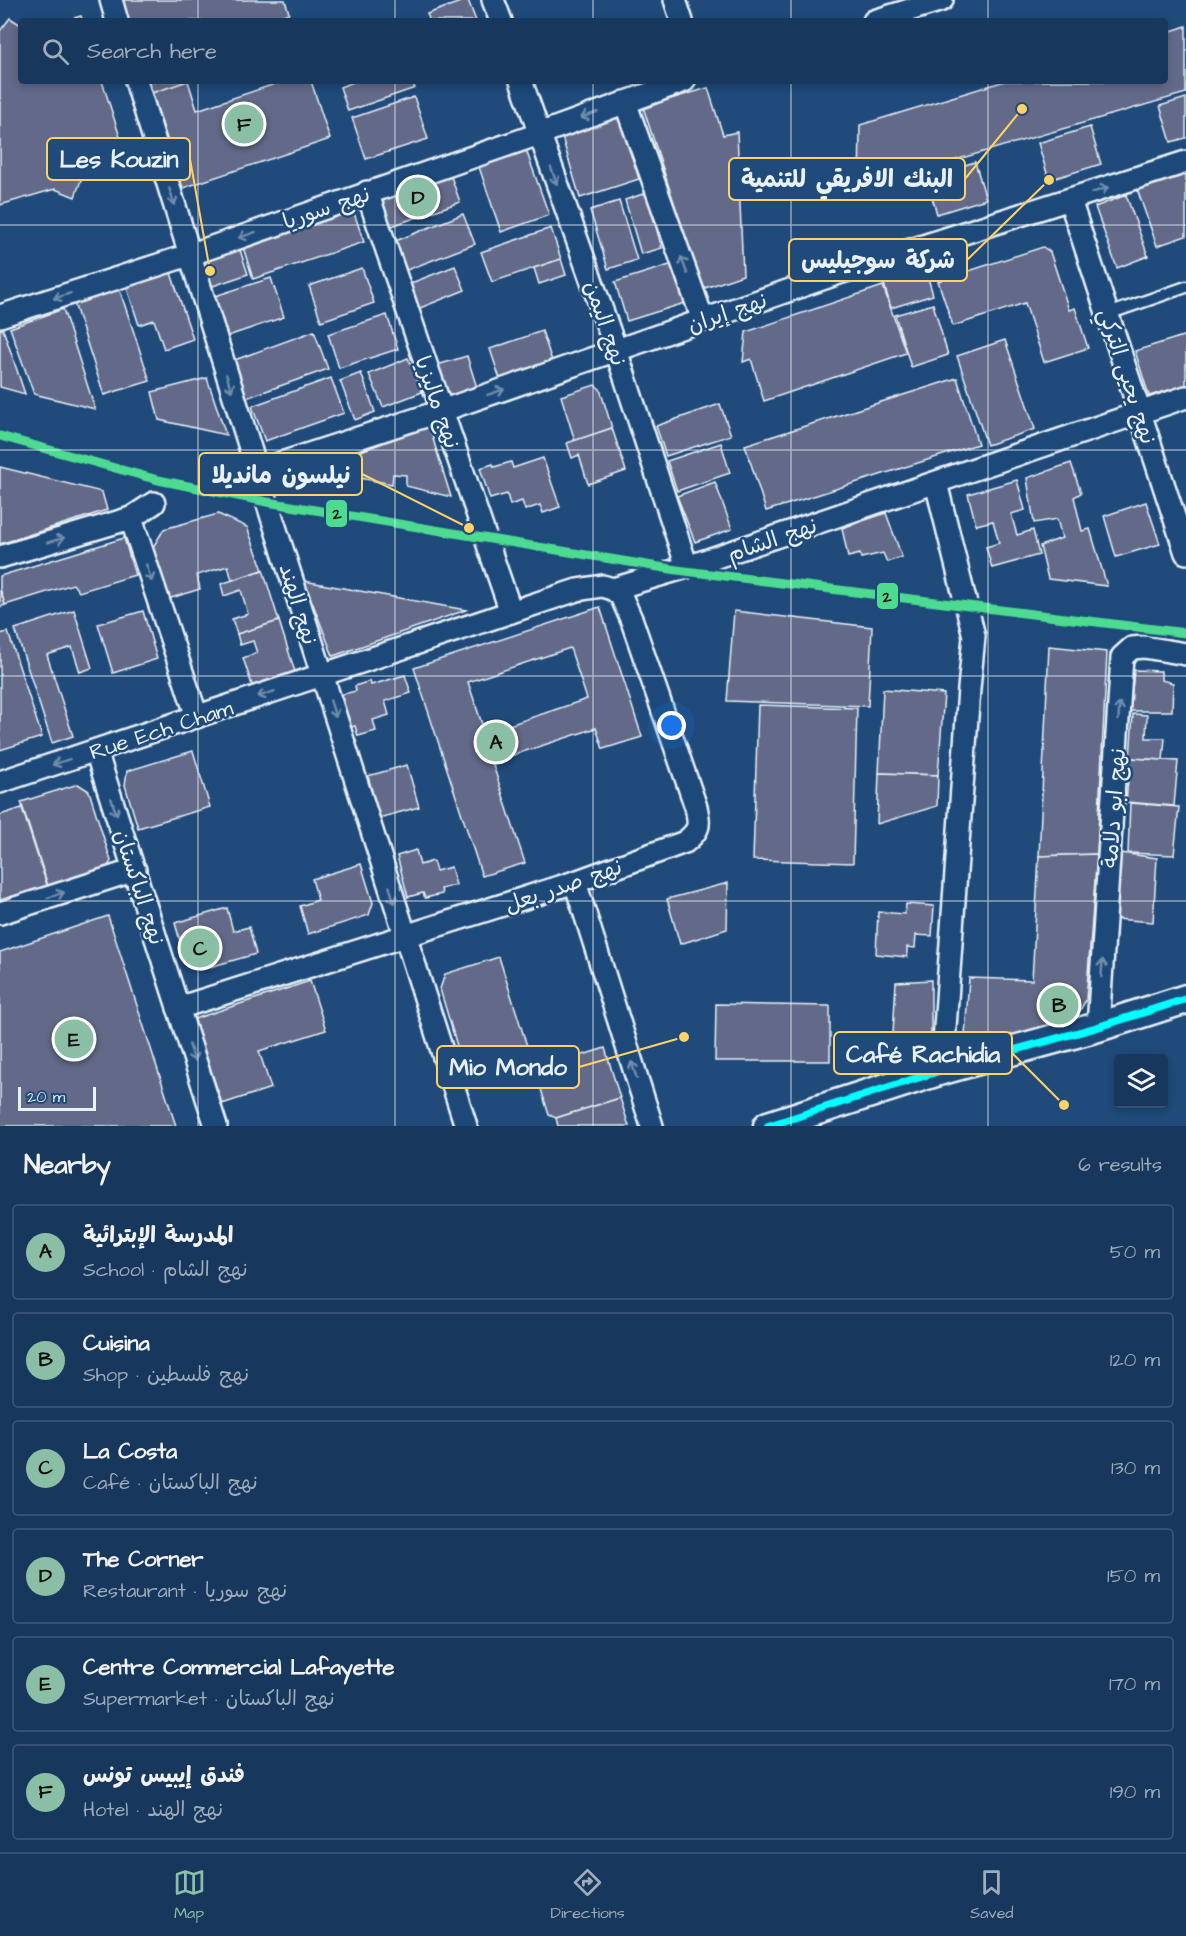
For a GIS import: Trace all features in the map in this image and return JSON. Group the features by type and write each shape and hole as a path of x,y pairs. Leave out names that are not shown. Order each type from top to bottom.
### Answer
{"main road":[{"path":"768,1126 942,1070 1098,1027 1186,999"}],"street":[{"path":"111,0 116,18"},
{"path":"493,0 500,18"},
{"path":"675,0 681,18"},
{"path":"884,18 942,0"},
{"name":"نهج الهند","path":"137,84 189,255 466,1126"},
{"name":"نهج اليمن","path":"522,84 616,350 687,567"},
{"name":"نهج سوريا","path":"0,316 189,255 539,134 676,84"},
{"path":"626,102 703,320"},
{"name":"نهج إيران","path":"269,467 441,411 842,272 1186,162"},
{"name":"نهج ماليزيا","path":"367,192 511,612"},
{"name":"نهج يحيى التركي","path":"1070,200 1186,549"},
{"name":"نهج الشام","path":"322,676 585,588 603,586 613,589 687,567 1186,397"},
{"path":"936,483 974,636 942,1070"},
{"path":"0,557 131,518 154,503"},
{"path":"131,518 196,717"},
{"name":"نهج صدر بعل","path":"178,1008 575,882 685,842 695,834 700,824 696,807 632,621 621,596 613,589"},
{"name":"نهج ابو دلامة","path":"1098,1027 1122,657 1132,648 1143,647 1186,654"},
{"name":"Rue Ech Cham","path":"0,782 322,676"},
{"name":"نهج الباكستان","path":"96,751 216,1126"},
{"path":"0,913 135,870"},
{"path":"575,882 652,1126"}],"lane":[{"path":"1108,314 1186,287"}],"building":[{"path":"121,0 285,0 289,13 275,18 127,18"},
{"path":"468,0 475,18 429,18 427,14"},
{"path":"10,18 18,23 18,84 103,84 129,165 81,180 75,197 55,189 0,205 0,31"},
{"path":"1186,26 1186,93 859,188 860,125 995,84 1168,84 1168,32"},
{"path":"149,84 179,84 152,93"},
{"path":"179,84 189,84 197,110 275,84 312,84 330,139 183,188 152,93"},
{"path":"348,84 413,84 415,88 348,111 340,87"},
{"path":"708,88 723,135 737,132 743,275 702,289 643,107"},
{"path":"414,97 428,139 366,159 352,118"},
{"path":"1186,98 1186,138 1171,142 1160,106"},
{"path":"618,109 639,179 580,198 559,127"},
{"path":"1090,127 1101,164 1049,180 1038,143"},
{"path":"525,147 549,215 501,232 478,164"},
{"path":"975,162 986,199 937,214 926,177"},
{"path":"448,168 460,202 389,227 377,192"},
{"path":"1186,173 1186,236 1157,246 1137,189"},
{"path":"646,193 662,248 641,254 625,200"},
{"path":"1126,195 1148,256 1117,268 1095,207"},
{"path":"619,201 637,260 608,269 590,210"},
{"path":"352,207 364,242 253,279 242,244"},
{"path":"463,214 475,244 404,271 393,242"},
{"path":"551,228 561,259 492,282 481,252"},
{"path":"239,247 248,274 210,287 201,260"},
{"path":"1043,247 1050,252 1069,310 1075,308 1088,348 1044,362 1025,303 953,326 938,281"},
{"path":"561,259 566,275 539,284 534,268"},
{"path":"673,264 685,303 627,321 615,282"},
{"path":"455,266 465,290 415,310 406,285"},
{"path":"362,268 374,303 321,321 309,286"},
{"path":"170,270 193,339 164,349 154,320 139,325 126,285"},
{"path":"926,271 933,295 891,308 884,284"},
{"path":"271,278 284,317 225,337 212,297"},
{"path":"883,286 906,353 764,401 751,359 743,362 746,332"},
{"path":"119,288 150,381 104,395 74,303"},
{"path":"933,304 948,355 911,367 895,315"},
{"path":"63,309 95,409 34,394 10,328"},
{"path":"387,315 398,349 339,368 328,334"},
{"path":"3,329 25,394 0,387 0,330"},
{"path":"314,331 328,369 246,398 232,361"},
{"path":"542,331 554,367 502,385 490,349"},
{"path":"1186,335 1186,385 1149,396 1135,351"},
{"path":"1005,340 1035,429 987,445 957,356"},
{"path":"467,356 478,391 445,402 434,366"},
{"path":"408,358 422,392 383,407 369,374"},
{"path":"361,373 375,412 355,420 340,381"},
{"path":"207,378 226,435 159,420 152,392"},
{"path":"331,378 344,413 265,441 252,406"},
{"path":"957,378 978,444 766,511 745,445"},
{"path":"595,385 600,389 612,428 575,441 561,396"},
{"path":"720,404 731,435 666,456 656,426"},
{"path":"429,426 451,497 406,486 406,475 393,474 392,484 312,469"},
{"path":"612,428 626,471 588,484 579,455 572,458 567,443"},
{"path":"721,443 730,473 677,491 667,461"},
{"path":"543,458 560,507 543,513 540,505 525,510 522,501 510,505 507,494 490,499 480,468 511,462 513,468"},
{"path":"1071,463 1081,493 1074,497 1082,531 1090,529 1107,586 1048,579 1040,546 1062,538 1057,519 1034,523 1027,478"},
{"path":"0,467 102,492 107,510 0,544"},
{"path":"1017,480 1025,510 1011,514 1017,535 1033,530 1039,555 992,568 986,547 999,543 993,521 976,525 968,494"},
{"path":"715,482 732,529 695,542 677,496"},
{"path":"1146,502 1160,544 1116,557 1104,516"},
{"path":"886,513 902,557 887,562 883,553 861,558 860,554 848,557 842,528"},
{"path":"218,514 247,527 263,570 232,580 228,566 197,575 200,589 168,599 153,547 164,529"},
{"path":"124,538 135,575 79,592 73,584 5,605 0,589 0,576"},
{"path":"263,570 279,621 237,634 232,619 248,614 241,590 224,596 221,584"},
{"path":"304,581 466,610 333,656"},
{"path":"0,589 5,605 0,607"},
{"path":"600,607 642,737 603,749 596,728 492,762 525,863 482,876 414,668","holes":["570,648 587,699 485,733 468,682"]},
{"path":"74,610 92,668 80,672 72,647 47,655 73,736 52,743 15,629"},
{"path":"143,611 157,659 113,673 98,624"},
{"path":"734,611 872,627 868,706 727,701"},
{"path":"279,621 296,675 253,688 243,658 257,653 253,641 240,645 237,634"},
{"path":"8,632 42,737 0,750 0,634"},
{"path":"1049,646 1107,652 1097,854 1039,856"},
{"path":"1134,670 1161,671 1161,680 1173,683 1172,711 1130,711"},
{"path":"405,675 411,693 385,701 389,715 373,720 376,731 358,736 355,726 348,728 339,695 356,691 355,686 370,681 371,685"},
{"path":"883,689 944,694 938,775 879,773"},
{"path":"758,705 857,708 853,863 753,860"},
{"path":"1133,714 1147,715 1146,738 1165,738 1163,760 1130,758"},
{"path":"193,751 210,807 138,828 125,785 127,771"},
{"path":"1130,758 1178,761 1174,806 1126,802"},
{"path":"407,765 419,807 379,818 368,776"},
{"path":"879,773 938,775 937,806 877,824"},
{"path":"78,784 89,791 111,861 103,875 50,892 21,802"},
{"path":"1130,803 1179,807 1174,855 1128,853"},
{"path":"22,808 48,888 0,904 0,815"},
{"path":"416,850 420,865 433,861 436,871 451,867 456,885 441,889 442,894 425,898 423,893 408,897 397,856"},
{"path":"1121,853 1157,858 1153,922 1116,919"},
{"path":"1097,854 1086,1000 1076,1017 976,1046 965,1035 969,978 1032,980 1039,856"},
{"path":"361,864 373,903 369,915 308,934 300,906 318,900 312,879"},
{"path":"728,883 727,929 680,944 667,899"},
{"path":"906,904 934,906 932,936 916,935 915,948 907,947 907,957 876,954 878,912 905,914"},
{"path":"227,908 233,931 249,927 256,954 199,970 187,966 175,923"},
{"path":"108,916 176,1126 0,1126 0,952"},
{"path":"499,957 527,1046 463,1066 440,989 445,974"},
{"path":"931,980 931,1056 914,1066 871,1072 873,1036 893,1034 896,982"},
{"path":"310,981 326,1030 259,1051 271,1088 222,1104 194,1019"},
{"path":"716,1004 830,1006 830,1061 715,1061"},
{"path":"605,1048 620,1098 556,1118 549,1115 535,1070"},
{"path":"620,1098 629,1126 558,1126 556,1118"}],"transit line":[{"name":"2","path":"0,436 158,480 267,502 677,570 1186,633"},
{"path":"768,1126 942,1070 1098,1027 1186,999"}],"place":[{"name":"البنك الافريقي للتنمية","path":"1022,109"},
{"name":"فندق إيبيس تونس","path":"244,124"},
{"name":"شركة سوجيليس","path":"1049,180"},
{"name":"The Corner","path":"418,197"},
{"name":"Les Kouzin","path":"210,271"},
{"name":"نيلسون مانديلا","path":"469,528"},
{"name":"المدرسة الإبترائية","path":"496,742"},
{"name":"La Costa","path":"200,948"},
{"name":"Cuisina","path":"1059,1005"},
{"name":"Mio Mondo","path":"684,1037"},
{"name":"Centre Commercial Lafayette","path":"74,1039"},
{"name":"Café Rachidia","path":"1064,1105"}]}
